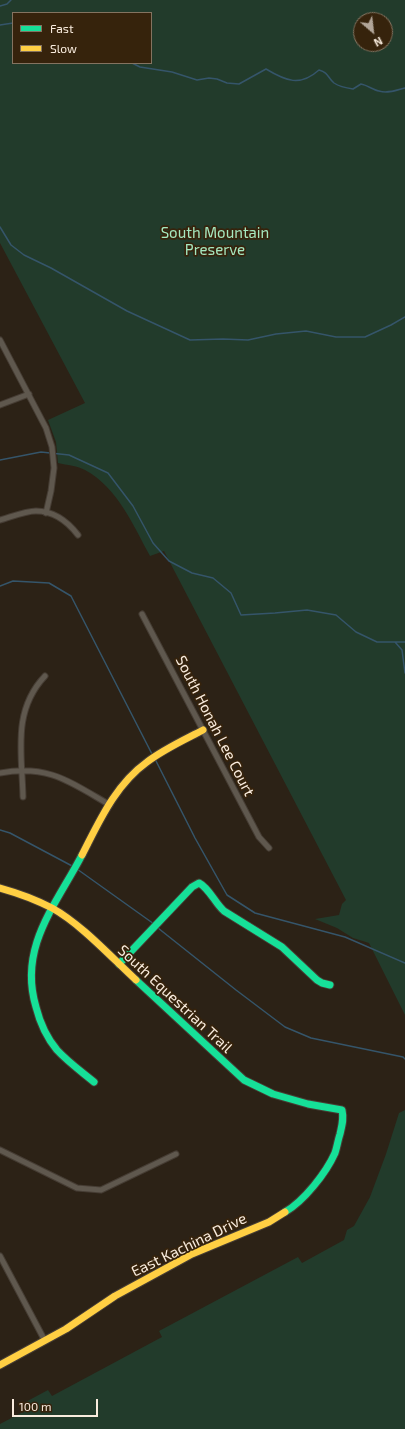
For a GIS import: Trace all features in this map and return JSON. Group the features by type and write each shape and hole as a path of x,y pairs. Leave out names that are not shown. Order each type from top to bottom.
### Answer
{"street":[{"path":"0,340 46,428 52,447 54,468 46,513"},
{"path":"0,405 29,394"},
{"path":"0,520 36,511 58,517 70,524 78,535"},
{"name":"South Honah Lee Court","path":"142,614 259,837 269,848"},
{"path":"23,797 22,722 25,708 31,694 45,676"},
{"path":"94,1082 70,1062 52,1044 40,1022 33,995 31,966 38,938 52,908 110,805 126,781 149,760 203,730"},
{"path":"0,773 22,770 62,778 110,805"},
{"path":"119,964 192,887 196,884 201,884 218,906 229,915 279,945 289,952 317,980 330,985"},
{"name":"South Equestrian Trail","path":"0,888 24,895 52,908 74,923 244,1080 273,1094 308,1104 342,1110"},
{"name":"East Kachina Drive","path":"0,1365 66,1329 115,1296 192,1254 269,1222 289,1210 319,1180 335,1152 344,1118 342,1110"},
{"path":"0,1150 77,1188 101,1190 176,1154"},
{"path":"0,1256 45,1341"}],"green space":[{"name":"South Mountain Preserve","path":"0,0 405,0 405,1015 369,943 353,938 337,928 315,919 339,915 342,904 346,900 164,551 150,556 124,508 107,487 97,478 85,470 58,463 56,442 48,420 85,403 0,243"},
{"path":"405,1110 405,1429 0,1429 0,1424 23,1412 20,1405 48,1390 52,1396 162,1337 159,1331 298,1257 302,1263 344,1240 347,1230 354,1226 370,1197 399,1113"}],"waterway":[{"path":"0,6 7,4 11,0"},
{"path":"0,25 12,23"},
{"path":"134,64 140,67 172,72 197,80 209,78 227,83 239,84 266,69 280,77 293,80 306,79 319,70 326,74 334,83 345,88 353,89 361,84 382,92 405,88"},
{"path":"0,227 11,245 24,255 51,268 127,311 190,340 248,340 276,334 306,331 336,337 365,337 405,317"},
{"path":"0,460 41,452 69,455 108,473 133,506 153,543 169,561 192,573 213,578 231,593 241,615 307,610 336,615 356,632 377,642 405,642"},
{"path":"0,586 13,581 49,583 71,596 153,756"},
{"path":"395,642 402,650 405,673"},
{"path":"155,759 195,838 227,895 255,913 345,937 405,963"},
{"path":"0,830 10,833 74,867"},
{"path":"77,869 154,924"},
{"path":"158,928 285,1027 311,1038 403,1057 405,1059"}],"traffic: fast":[{"path":"82,855 42,927 32,965 32,985 36,1007 44,1030 50,1040 66,1059 94,1082"},
{"path":"119,964 192,887 199,883 206,888 224,911 282,947 317,980 330,985"},
{"path":"136,980 244,1080 273,1094 308,1104 342,1110 343,1119 335,1153 331,1161 307,1194 285,1212"}],"traffic: slow":[{"path":"82,855 109,805 136,771 160,753 203,730"},
{"path":"0,888 33,899 63,915 85,932 136,980"},
{"path":"0,1365 66,1329 115,1296 192,1254 269,1222 285,1212"}]}
